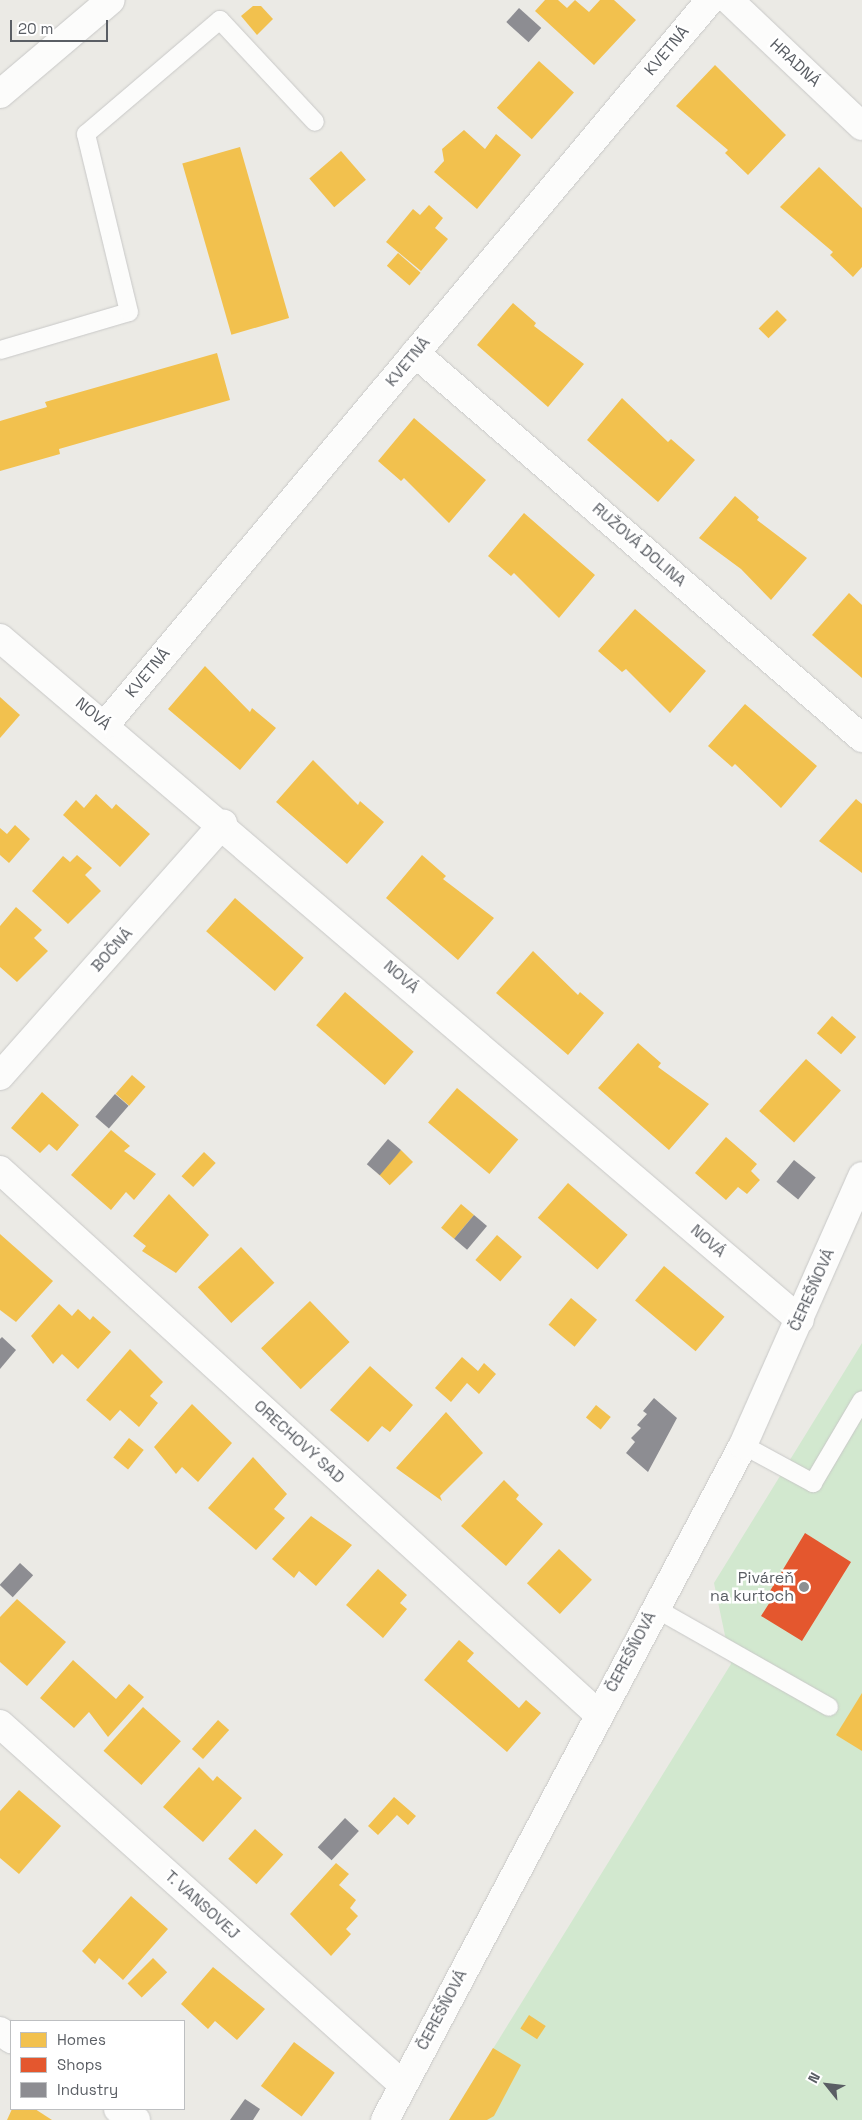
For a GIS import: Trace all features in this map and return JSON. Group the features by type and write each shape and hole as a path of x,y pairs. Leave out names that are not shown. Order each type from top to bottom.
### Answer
{"street":[{"path":"0,94 111,0"},
{"name":"KVETNÁ","path":"106,724 710,0"},
{"name":"HRADNÁ","path":"729,0 862,126"},
{"name":"RUŽOVÁ DOLINA","path":"415,353 862,738"},
{"name":"NOVÁ","path":"0,638 106,724 800,1320"},
{"name":"BOČNÁ","path":"0,1076 223,824"},
{"name":"ORECHOVÝ SAD","path":"0,1170 598,1714"},
{"name":"ČEREŠŇOVÁ","path":"385,2120 598,1714 743,1445 800,1320 862,1176"},
{"name":"T. VANSOVEJ","path":"0,1724 403,2085"},
{"path":"120,2110 136,2120"}],"lane":[{"path":"0,350 129,312 86,134 220,20 315,122"},
{"path":"743,1445 813,1483 862,1400"},
{"path":"655,1608 829,1707"}],"green space":[{"path":"862,1343 862,2120 449,2120 731,1664 714,1583"}],"building: Homes":[{"path":"545,0 558,0 567,8 575,0 589,12 600,0 614,0 636,20 594,65 535,11"},
{"path":"253,6 261,6 273,19 257,35 241,16"},
{"path":"539,61 574,92 532,139 497,108"},
{"path":"715,65 786,135 748,175 725,153 728,150 676,106"},
{"path":"464,130 485,149 496,134 521,155 477,209 434,172 444,161 442,149"},
{"path":"240,147 289,318 231,335 182,164"},
{"path":"341,151 366,180 334,207 309,179"},
{"path":"819,167 862,208 862,267 853,277 830,255 833,252 780,207"},
{"path":"429,205 443,218 435,228 448,239 421,271 386,242 413,209 420,215"},
{"path":"398,253 421,273 409,286 387,266"},
{"path":"513,303 536,323 534,326 584,364 548,407 477,345"},
{"path":"777,310 787,320 769,338 759,328"},
{"path":"217,353 230,400 59,449 60,454 0,471 0,421 47,407 45,402"},
{"path":"622,398 668,442 671,439 695,460 658,502 587,440"},
{"path":"414,418 486,480 449,523 404,478 401,481 378,461"},
{"path":"735,496 759,517 757,520 807,558 771,600 741,569 699,538"},
{"path":"524,513 595,575 559,618 514,573 511,576 488,556"},
{"path":"849,593 862,605 862,678 812,635"},
{"path":"635,609 706,671 670,713 626,669 622,672 598,651"},
{"path":"205,666 250,712 252,708 276,728 240,770 168,709"},
{"path":"0,697 20,715 0,738"},
{"path":"745,704 817,766 781,808 735,764 732,767 708,746"},
{"path":"313,760 358,805 360,801 384,822 347,864 276,802"},
{"path":"96,794 112,809 116,804 150,834 120,867 63,815 76,800 84,808"},
{"path":"856,799 862,804 862,873 819,841"},
{"path":"15,825 30,839 9,863 0,855 0,828 7,834"},
{"path":"77,855 92,868 85,875 101,891 68,924 32,891 63,856 70,862"},
{"path":"422,855 446,876 443,879 494,918 458,960 386,898"},
{"path":"235,898 304,958 275,991 206,931"},
{"path":"16,907 42,930 34,938 48,951 17,982 0,967 0,926"},
{"path":"533,951 578,995 580,992 604,1013 568,1055 496,993"},
{"path":"345,992 414,1052 385,1085 316,1025"},
{"path":"832,1016 856,1037 841,1054 817,1033"},
{"path":"638,1043 661,1063 658,1067 709,1104 669,1150 598,1088"},
{"path":"806,1059 841,1090 794,1142 759,1111"},
{"path":"132,1075 146,1087 129,1106 116,1094"},
{"path":"457,1088 518,1139 489,1174 428,1122"},
{"path":"42,1092 79,1125 57,1151 49,1144 40,1153 11,1128"},
{"path":"111,1130 130,1146 124,1151 156,1174 134,1200 126,1192 111,1210 71,1175"},
{"path":"726,1137 757,1164 751,1171 760,1180 747,1194 738,1187 726,1200 695,1173"},
{"path":"401,1150 413,1162 390,1185 378,1173"},
{"path":"204,1152 216,1163 193,1187 181,1176"},
{"path":"568,1183 628,1235 597,1270 538,1218"},
{"path":"169,1194 209,1235 176,1273 142,1251 146,1246 133,1236"},
{"path":"461,1204 474,1215 454,1239 441,1228"},
{"path":"0,1234 53,1281 16,1322 0,1310"},
{"path":"497,1235 522,1257 500,1282 475,1260"},
{"path":"241,1247 274,1283 231,1323 198,1287"},
{"path":"664,1266 725,1317 696,1351 635,1300"},
{"path":"571,1298 597,1320 575,1347 549,1325"},
{"path":"310,1301 350,1342 301,1389 261,1348"},
{"path":"59,1304 72,1316 78,1309 90,1320 93,1316 111,1332 78,1369 62,1354 53,1364 31,1336"},
{"path":"130,1349 163,1382 150,1396 158,1403 139,1427 120,1410 110,1421 86,1400"},
{"path":"462,1357 478,1371 484,1363 496,1374 479,1394 467,1383 451,1402 435,1388"},
{"path":"370,1366 413,1405 390,1432 382,1426 368,1442 330,1410"},
{"path":"192,1404 232,1443 198,1482 182,1467 176,1474 154,1447"},
{"path":"596,1405 611,1417 601,1429 586,1417"},
{"path":"446,1412 483,1453 440,1496 442,1501 396,1468"},
{"path":"129,1438 144,1450 128,1469 113,1457"},
{"path":"253,1457 287,1494 274,1509 285,1518 256,1550 208,1508"},
{"path":"504,1480 519,1495 516,1499 543,1524 506,1566 461,1526"},
{"path":"311,1516 352,1545 316,1586 299,1571 294,1578 272,1559"},
{"path":"559,1549 592,1580 560,1614 527,1583"},
{"path":"378,1569 407,1595 400,1603 407,1609 383,1638 346,1605"},
{"path":"17,1599 66,1642 27,1686 0,1662 0,1617"},
{"path":"459,1640 474,1653 467,1661 519,1708 526,1700 541,1713 507,1752 424,1680"},
{"path":"73,1660 116,1699 129,1684 144,1697 108,1737 89,1712 74,1728 40,1698"},
{"path":"862,1693 862,1751 836,1735"},
{"path":"143,1707 181,1741 141,1785 104,1751"},
{"path":"218,1720 229,1730 203,1759 192,1749"},
{"path":"199,1767 213,1781 217,1776 242,1798 203,1842 163,1807"},
{"path":"19,1790 61,1826 19,1874 0,1858 0,1811"},
{"path":"394,1797 416,1816 408,1825 397,1815 378,1835 368,1826"},
{"path":"255,1829 283,1854 256,1884 228,1859"},
{"path":"336,1863 349,1874 339,1885 356,1900 350,1908 358,1916 346,1929 351,1934 331,1956 290,1914"},
{"path":"131,1896 168,1929 123,1980 99,1958 95,1964 82,1951"},
{"path":"153,1958 167,1972 142,1998 128,1983"},
{"path":"213,1967 265,2009 237,2040 215,2021 208,2029 181,2004"},
{"path":"529,2015 546,2026 537,2039 520,2028"},
{"path":"294,2042 335,2073 302,2117 261,2086"},
{"path":"493,2048 521,2065 494,2116 487,2120 449,2120"},
{"path":"12,2110 37,2110 52,2120 7,2120"}],"building: Shops":[{"path":"805,1533 851,1562 802,1641 761,1616 775,1594 770,1591"}],"building: Industry":[{"path":"519,8 541,28 529,42 506,22"},
{"path":"115,1094 129,1106 109,1128 95,1117"},
{"path":"388,1139 401,1150 380,1175 367,1164"},
{"path":"794,1160 816,1178 798,1199 776,1182"},
{"path":"474,1215 487,1226 467,1250 454,1239"},
{"path":"2,1337 16,1350 0,1369 0,1339"},
{"path":"654,1398 677,1418 648,1472 626,1453 635,1442 631,1438 641,1428 637,1425 647,1414 643,1411"},
{"path":"20,1563 33,1575 13,1597 0,1584"},
{"path":"345,1818 359,1831 332,1860 318,1847"},
{"path":"245,2099 260,2109 253,2120 230,2120"}],"place":[{"name":"Piváreň na kurtoch","path":"804,1587"}]}
